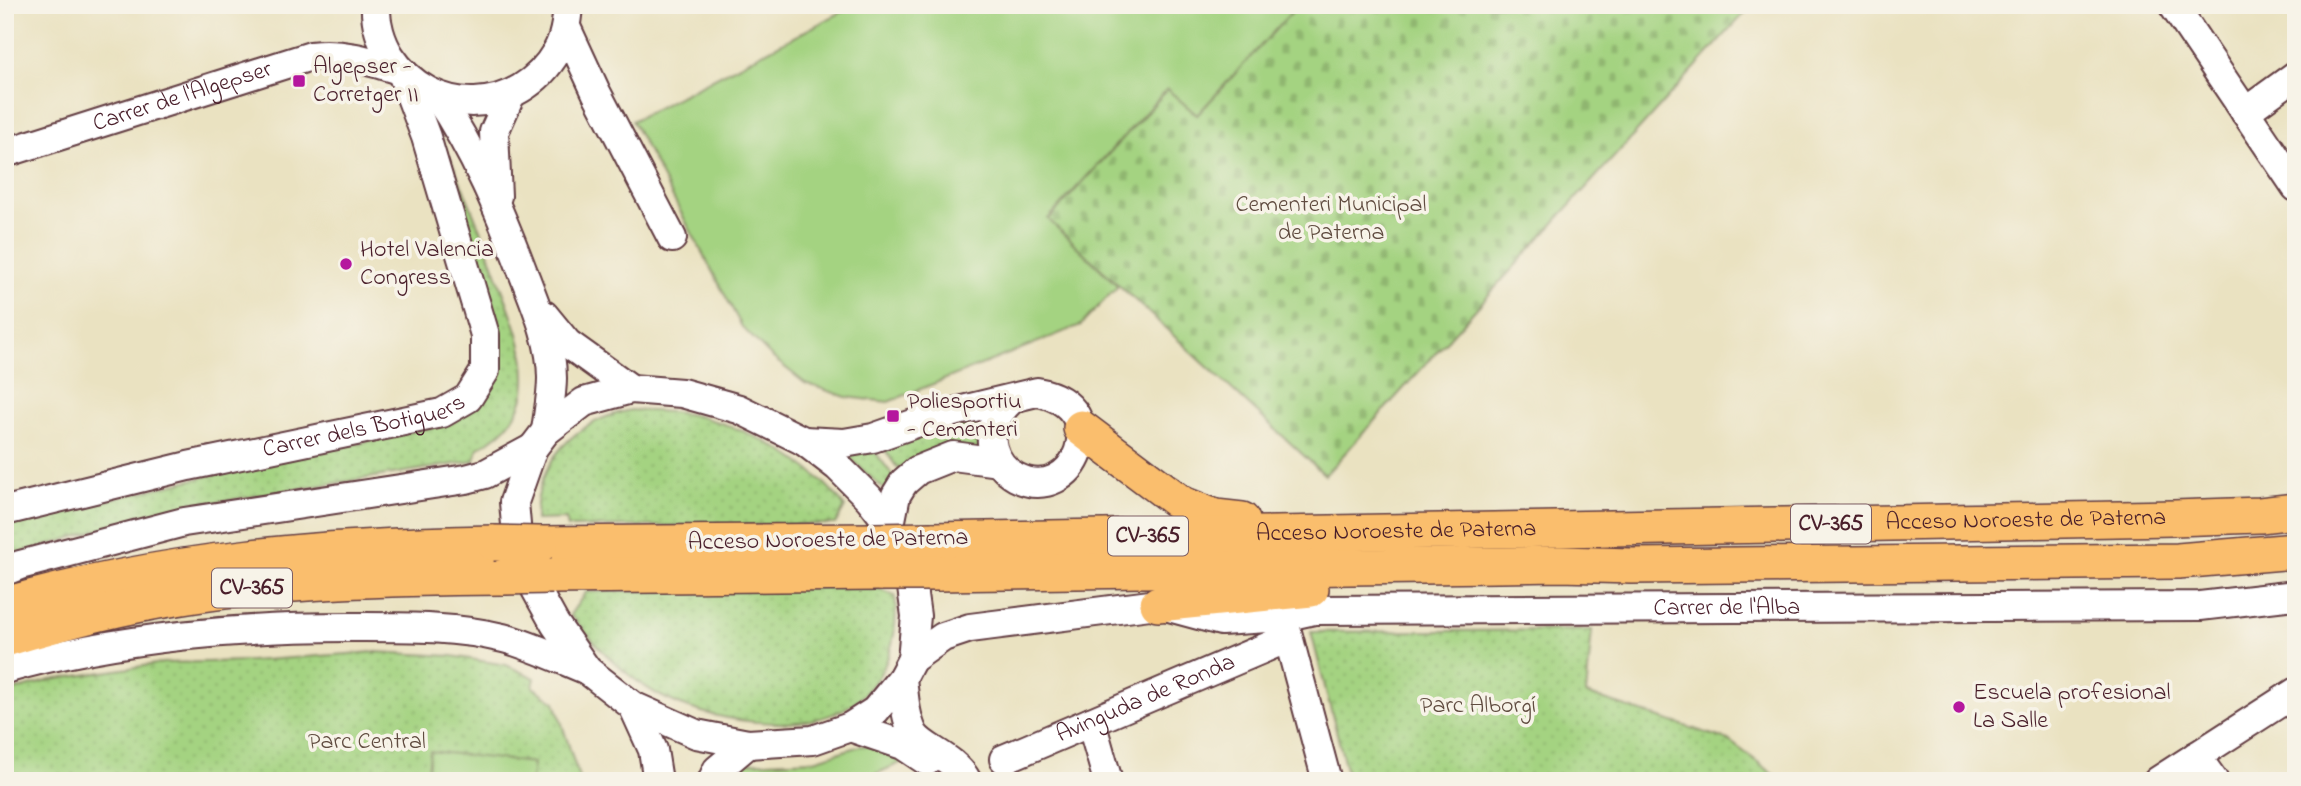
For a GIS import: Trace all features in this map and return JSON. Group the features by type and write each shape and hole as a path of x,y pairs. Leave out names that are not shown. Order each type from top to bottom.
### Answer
{"main road":[{"path":"1081,428 1182,504 1198,512 1230,520 1327,519 1365,533"},
{"name":"Acceso Noroeste de Paterna","path":"935,556 1365,533 2174,518 2296,511"},
{"name":"Acceso Noroeste de Paterna","path":"5,606 118,576 253,555 397,545 494,543 546,560"},
{"name":"Acceso Noroeste de Paterna","path":"5,639 110,610 190,596 347,580 504,577 546,560 882,546 935,556 1631,566 2178,561 2296,551"},
{"path":"1158,604 1242,594 1408,581 1582,576 1631,566"}],"street":[{"path":"2173,5 2296,187"},
{"name":"Carrer dels Botiguers","path":"5,511 188,466 442,413 468,398 485,370 485,335 426,137 401,71 385,47 373,7"},
{"path":"401,71 418,87 438,96 462,102 487,102 511,94 529,84 544,70 558,50 567,16"},
{"path":"567,16 596,92 672,238"},
{"name":"Carrer de l'Algepser","path":"5,153 311,56 339,54 401,71"},
{"path":"544,70 571,76 596,92"},
{"path":"2245,113 2296,75"},
{"path":"497,205 494,131 511,94"},
{"path":"438,96 462,133 497,205 534,302 549,352 552,378 540,439 514,502 519,559 555,624 587,670"},
{"path":"534,302 567,343 631,389"},
{"path":"5,571 184,522 466,479 485,474 540,439 584,402 631,389 682,393 739,409 804,441 838,467 869,498 882,546 909,566 916,616 907,668 906,711 914,735 960,768 950,778 903,745 850,727"},
{"path":"804,441 844,443 873,438 933,417 1037,392 1052,394 1066,402 1076,414 1081,428 1080,449 1074,462 1064,473 1051,480 1022,480 1009,473 999,462 993,449 993,429 1001,410 1011,400"},
{"path":"882,546 896,495 904,482 918,470 953,456 999,462"},
{"name":"Carrer de l'Alba","path":"1158,604 1221,621 1285,628 1314,610 2200,606 2296,595"},
{"path":"5,670 110,647 191,636 326,627 400,627 476,633 505,638 587,670 633,706 696,734 748,744 813,740 850,727 875,711 907,668 943,637 970,628 1158,604"},
{"path":"1285,628 1327,781"},
{"name":"Avinguda de Ronda","path":"1004,759 1091,722 1285,628"},
{"path":"2158,781 2296,692"},
{"path":"633,706 653,750 658,781"},
{"path":"1091,722 1108,781"},
{"path":"712,781 717,770 748,744"},
{"path":"2196,756 2214,781"}],"green space":[{"path":"855,5 1298,5 1197,115 1167,89 1048,219 1118,286 1081,325 888,402 846,397 805,383 772,357 742,327 632,121"},
{"name":"Cementeri Municipal de Paterna","path":"1298,5 1752,5 1325,475 1048,220 1168,89 1197,115"},
{"path":"441,138 478,225 512,316 525,368 524,393 517,413 504,429 478,448 474,461 217,502 98,530 5,558 5,524 212,475 447,424 476,406 496,379 501,356 500,333"},
{"path":"631,410 692,415 741,430 799,462 832,490 845,507 835,524 568,527 566,519 536,520 543,479 562,447 592,424"},
{"path":"988,412 985,451 901,473 880,443"},
{"path":"870,445 896,480 890,495 840,449"},
{"path":"873,586 895,596 893,641 882,669 864,694 852,704 832,714 808,721 754,722 701,712 677,704 644,686 621,668 570,615 586,592"},
{"name":"Parc Alborgí","path":"1592,630 1586,694 1728,740 1783,781 1349,781 1311,632"},
{"name":"Parc Central","path":"375,652 452,656 506,665 535,678 533,687 555,702 580,781 5,781 5,693 51,680 163,663 250,661"},
{"path":"860,746 873,746 907,760 860,781 724,781 740,763 814,760"},
{"path":"430,751 533,763 531,781 427,781"}],"place":[{"name":"Algepser - Corretger II","path":"299,81"},
{"name":"Hotel Valencia Congress","path":"346,264"},
{"name":"Poliesportiu - Cementeri","path":"893,416"},
{"name":"Escuela profesional La Salle","path":"1959,707"}]}
